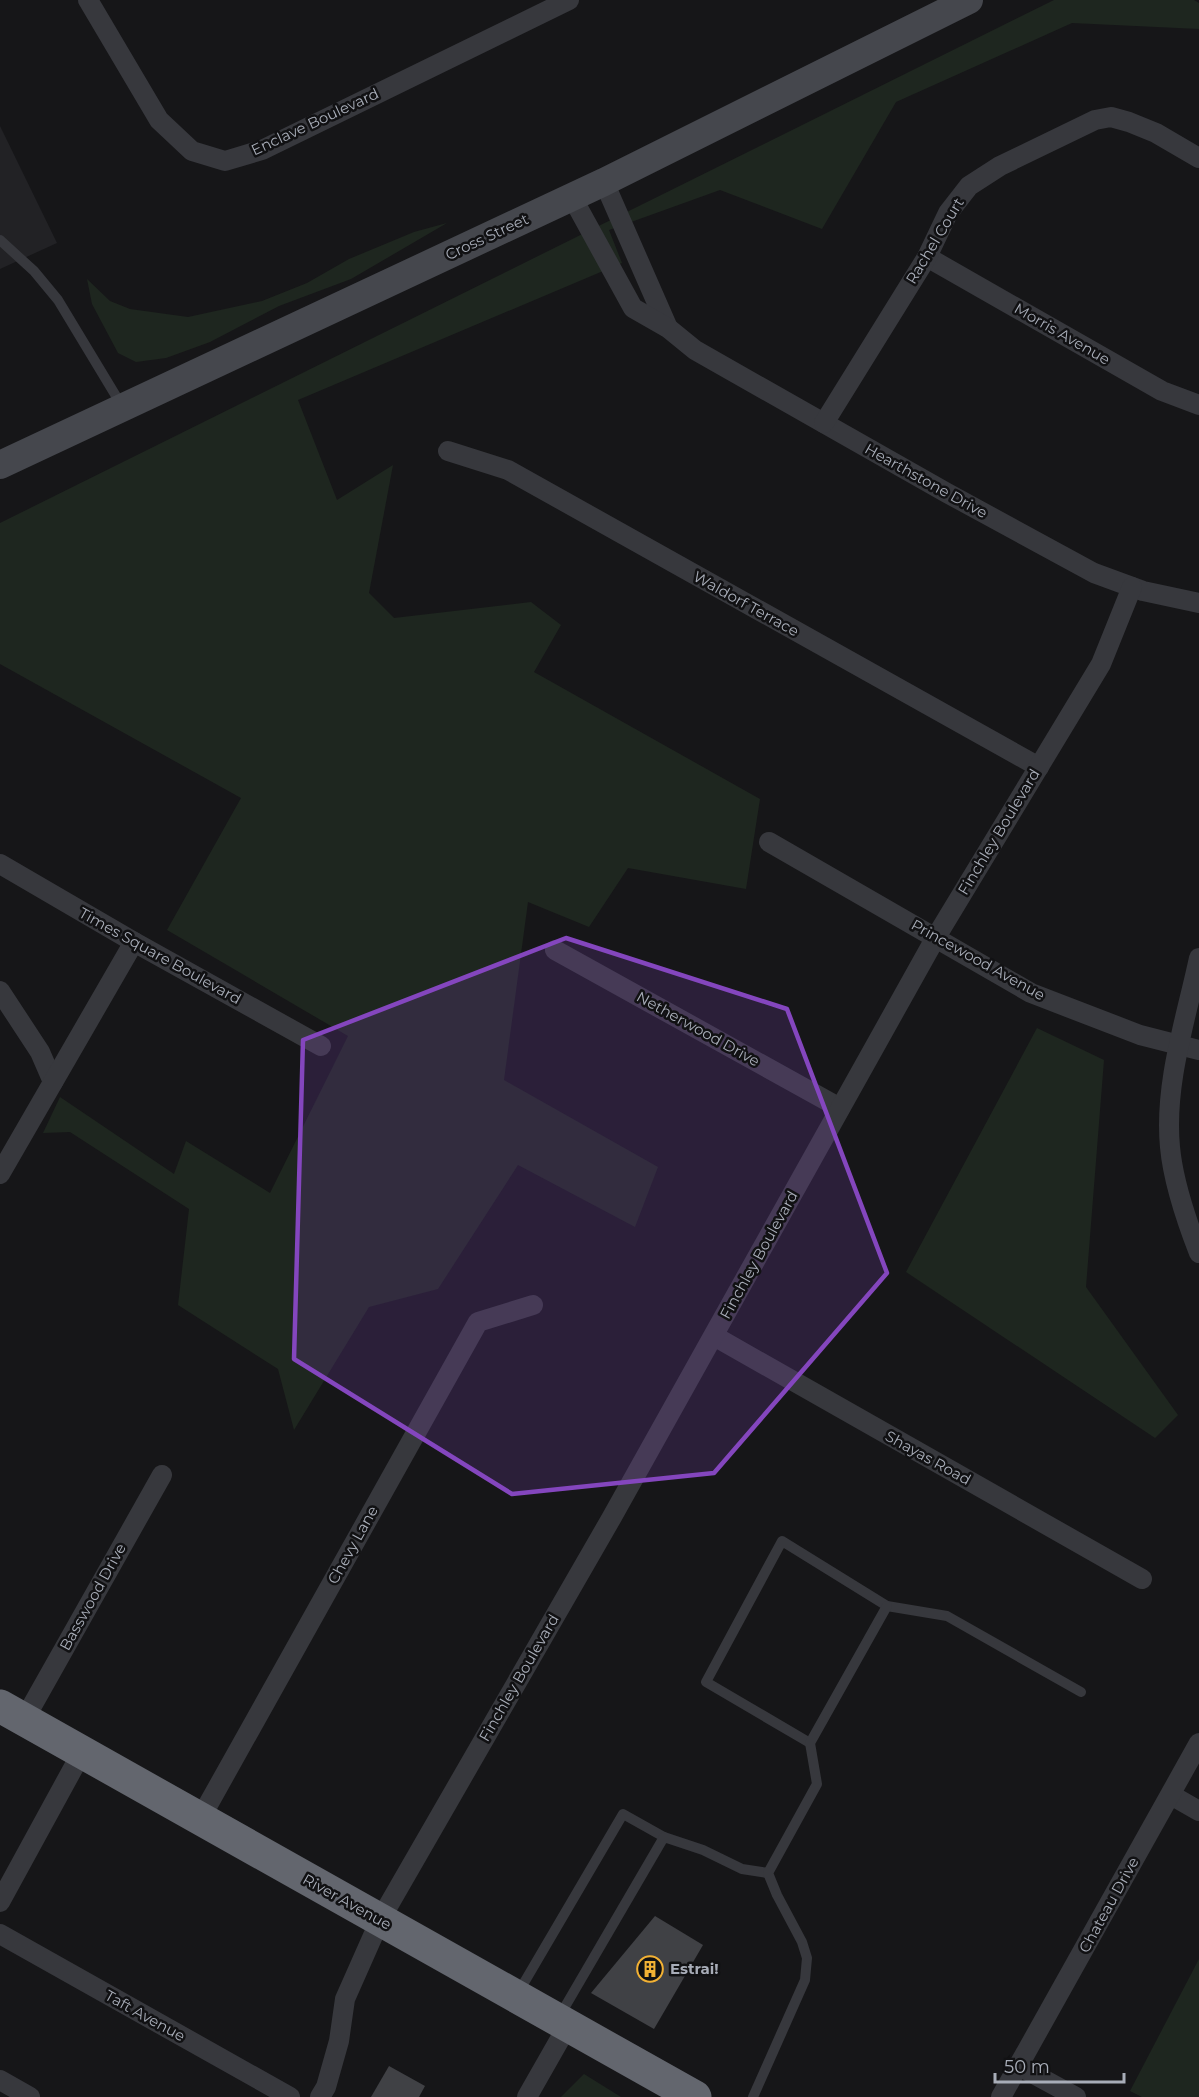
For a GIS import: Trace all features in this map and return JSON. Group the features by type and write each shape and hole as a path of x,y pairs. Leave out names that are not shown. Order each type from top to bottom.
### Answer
{"highway":[{"name":"River Avenue","path":"12,1713 695,2097"}],"main road":[{"name":"Cross Street","path":"0,465 604,182 969,0"}],"street":[{"name":"Enclave Boulevard","path":"88,0 159,120 192,151 225,161 262,150 569,0"},
{"name":"Rachel Court","path":"824,423 927,257 948,213 969,186 1000,166 1095,120 1111,117 1156,133 1199,158"},
{"name":"Hearthstone Drive","path":"604,182 668,328"},
{"name":"Hearthstone Drive","path":"572,197 633,308 668,328 695,350 1094,573 1143,591 1199,603"},
{"name":"Morris Avenue","path":"927,257 1162,391 1199,405"},
{"name":"Waldorf Terrace","path":"448,451 508,470 1039,767"},
{"name":"Finchley Boulevard","path":"320,2097 326,2087 339,2041 345,1999 380,1920 714,1336 936,937 1101,664 1132,587"},
{"name":"Princewood Avenue","path":"769,842 1031,993 1140,1035 1189,1048"},
{"name":"Times Square Boulevard","path":"0,864 321,1046"},
{"path":"2,1164 53,1082 134,942"},
{"name":"Netherwood Drive","path":"555,950 840,1108"},
{"path":"1199,957 1189,1048 1171,1095 1170,1148 1186,1219 1199,1253"},
{"path":"0,991 39,1052 53,1082"},
{"name":"Chevy Lane","path":"200,1819 478,1323 533,1305"},
{"name":"Shayas Road","path":"714,1336 1142,1580"},
{"name":"Basswood Drive","path":"12,1713 162,1475"},
{"name":"Chateau Drive","path":"1001,2097 1199,1743"},
{"path":"0,1902 82,1752"},
{"path":"1171,1796 1199,1811"},
{"name":"Taft Avenue","path":"0,1934 290,2097"},
{"path":"527,2097 562,2023"},
{"path":"1019,2066 1076,2097"},
{"path":"0,2080 30,2097"}],"lane":[{"path":"0,240 34,271 58,300 122,406"},
{"path":"810,1743 706,1682 782,1541 887,1606 947,1616 1081,1692"},
{"path":"768,1873 817,1784 810,1743 887,1606"},
{"path":"516,1997 623,1814 664,1838 703,1850 742,1869 768,1873"},
{"path":"562,2023 664,1838"},
{"path":"753,2097 805,1980 807,1958 802,1942 768,1873"}],"highlighted area":[{"path":"566,938 787,1009 887,1273 714,1473 512,1494 294,1359 303,1040"}],"shaded area":[{"path":"1054,0 1194,0 1199,3 1199,29 1072,23 896,102 822,229 720,190 609,230 622,263 298,400 337,500 393,465 369,593 394,618 531,602 561,625 534,672 760,799 746,889 628,868 589,927 528,902 504,1080 658,1167 635,1227 518,1165 438,1289 369,1307 294,1430 278,1369 178,1305 189,1209 70,1132 43,1133 60,1097 174,1174 186,1141 270,1193 348,1036 167,930 241,798 0,664 0,523"},
{"path":"0,126 57,243 0,269"},
{"path":"447,223 351,279 279,306 210,342 166,358 136,362 118,353 92,304 87,279 110,301 130,309 188,317 262,301 307,283 349,259 414,232"},
{"path":"1037,1028 1104,1060 1086,1287 1178,1415 1155,1438 906,1272"},
{"path":"1199,1959 1199,2097 1142,2097 1130,2091"},
{"path":"584,2074 621,2097 561,2097"}],"building":[{"name":"Estrai!","path":"655,1916 703,1945 654,2029 591,1993"},
{"path":"389,2066 425,2086 419,2097 371,2097"}],"place":[{"name":"Estrai!","path":"650,1969"}]}
